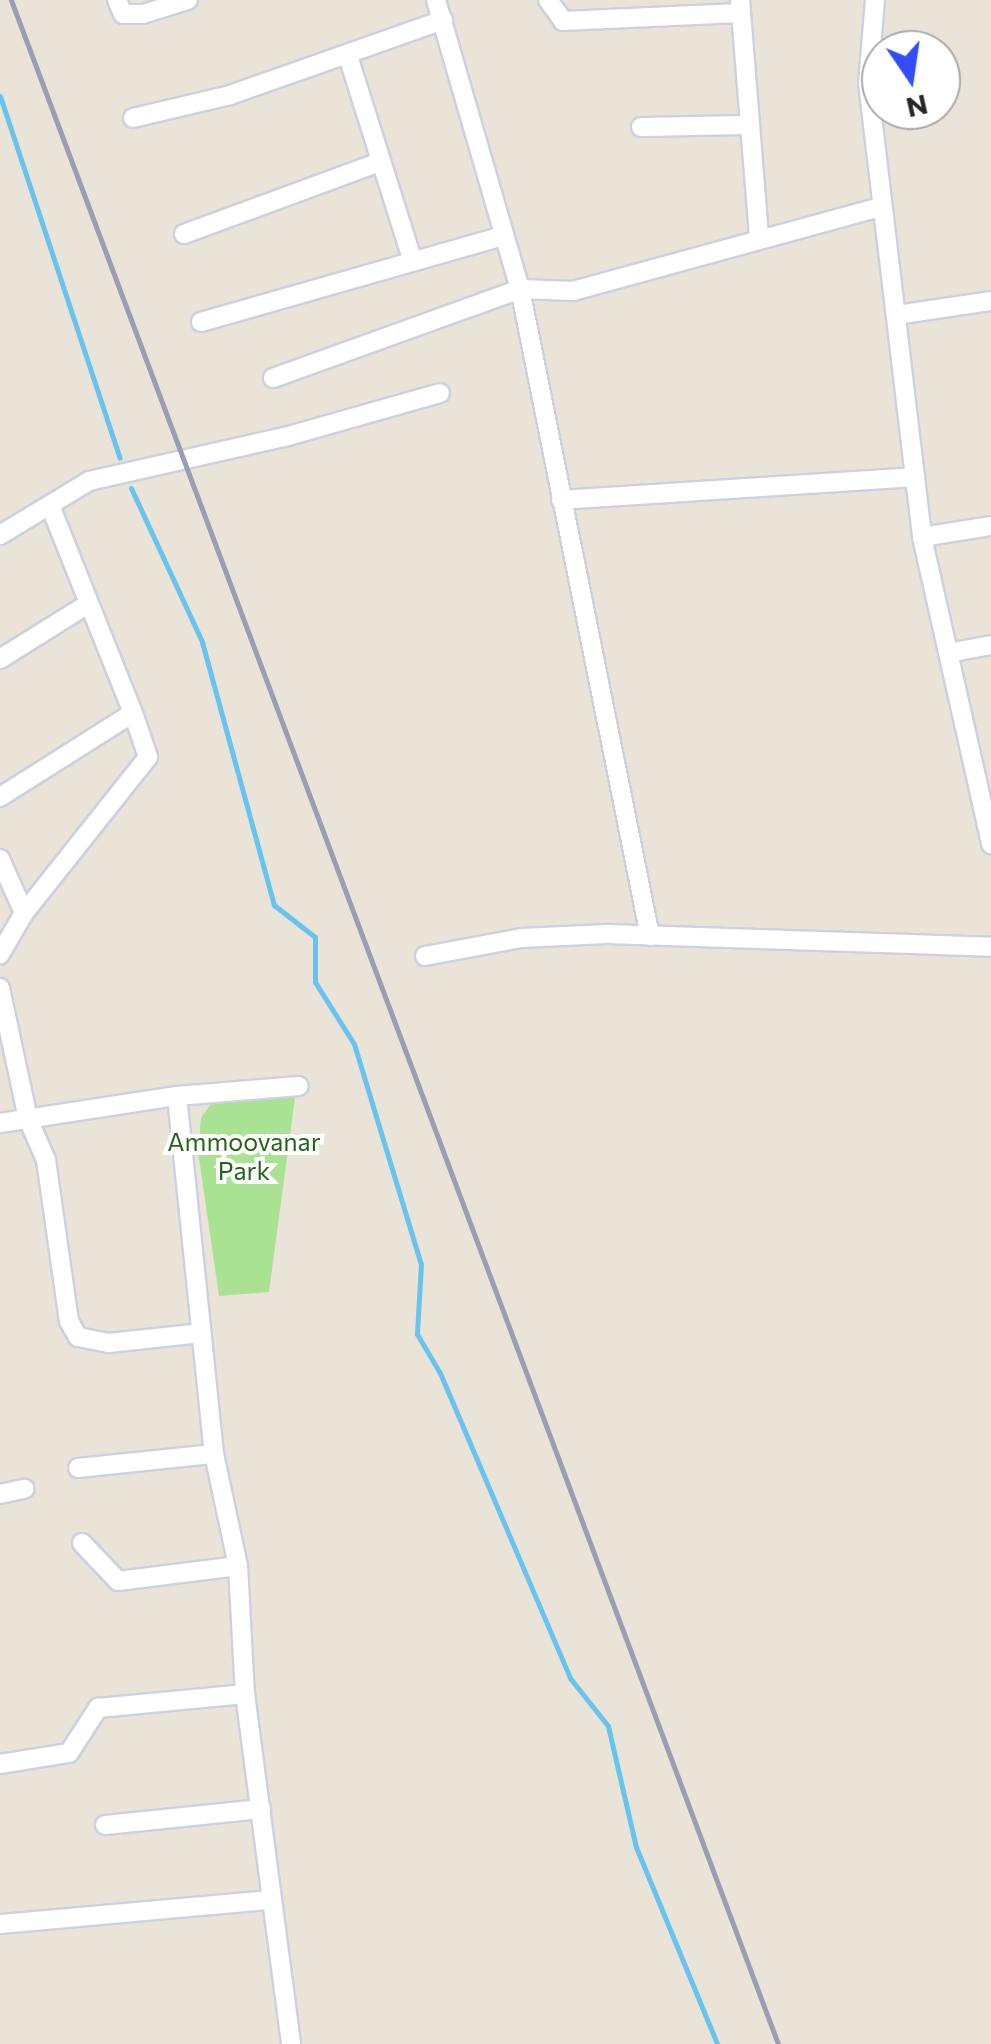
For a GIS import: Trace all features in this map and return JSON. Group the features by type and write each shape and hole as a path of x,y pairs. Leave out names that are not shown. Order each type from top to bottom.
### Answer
{"street":[{"path":"117,0 122,14 143,14 188,0"},
{"path":"436,0 520,289 650,936"},
{"path":"548,0 563,21 740,6 746,125 759,237"},
{"path":"874,0 868,84 922,536 991,844"},
{"path":"134,118 348,56 443,20"},
{"path":"348,56 412,259"},
{"path":"641,127 746,125"},
{"path":"184,234 380,162"},
{"path":"273,378 520,289 573,291 880,207"},
{"path":"201,322 502,236"},
{"path":"896,315 991,301"},
{"path":"0,535 89,481 285,438 440,393"},
{"path":"561,500 915,477"},
{"path":"0,954 24,913 148,756 50,506"},
{"path":"922,536 991,526"},
{"path":"0,659 88,604"},
{"path":"948,653 991,645"},
{"path":"0,797 133,713"},
{"path":"0,859 24,913"},
{"path":"426,956 521,938 650,936 991,947"},
{"path":"0,988 28,1119 46,1160 69,1320 78,1337 110,1343 201,1333"},
{"path":"0,1123 177,1096 300,1086"},
{"path":"177,1096 214,1454 238,1566 246,1694 291,2044"},
{"path":"78,1468 214,1454"},
{"path":"0,1494 24,1488"},
{"path":"82,1543 118,1581 238,1566"},
{"path":"0,1764 69,1753 98,1708 246,1694"},
{"path":"105,1824 261,1809"},
{"path":"0,1924 270,1900"}],"green space":[{"name":"Ammoovanar Park","path":"295,1097 269,1292 219,1296 198,1151 201,1118 214,1099"}],"waterway":[{"path":"0,96 120,458"},
{"path":"131,488 202,642 274,905 315,937 315,982 354,1044 421,1264 417,1334 440,1373 570,1678 608,1726 636,1847 717,2044"}],"railway":[{"path":"11,0 778,2044"}]}
